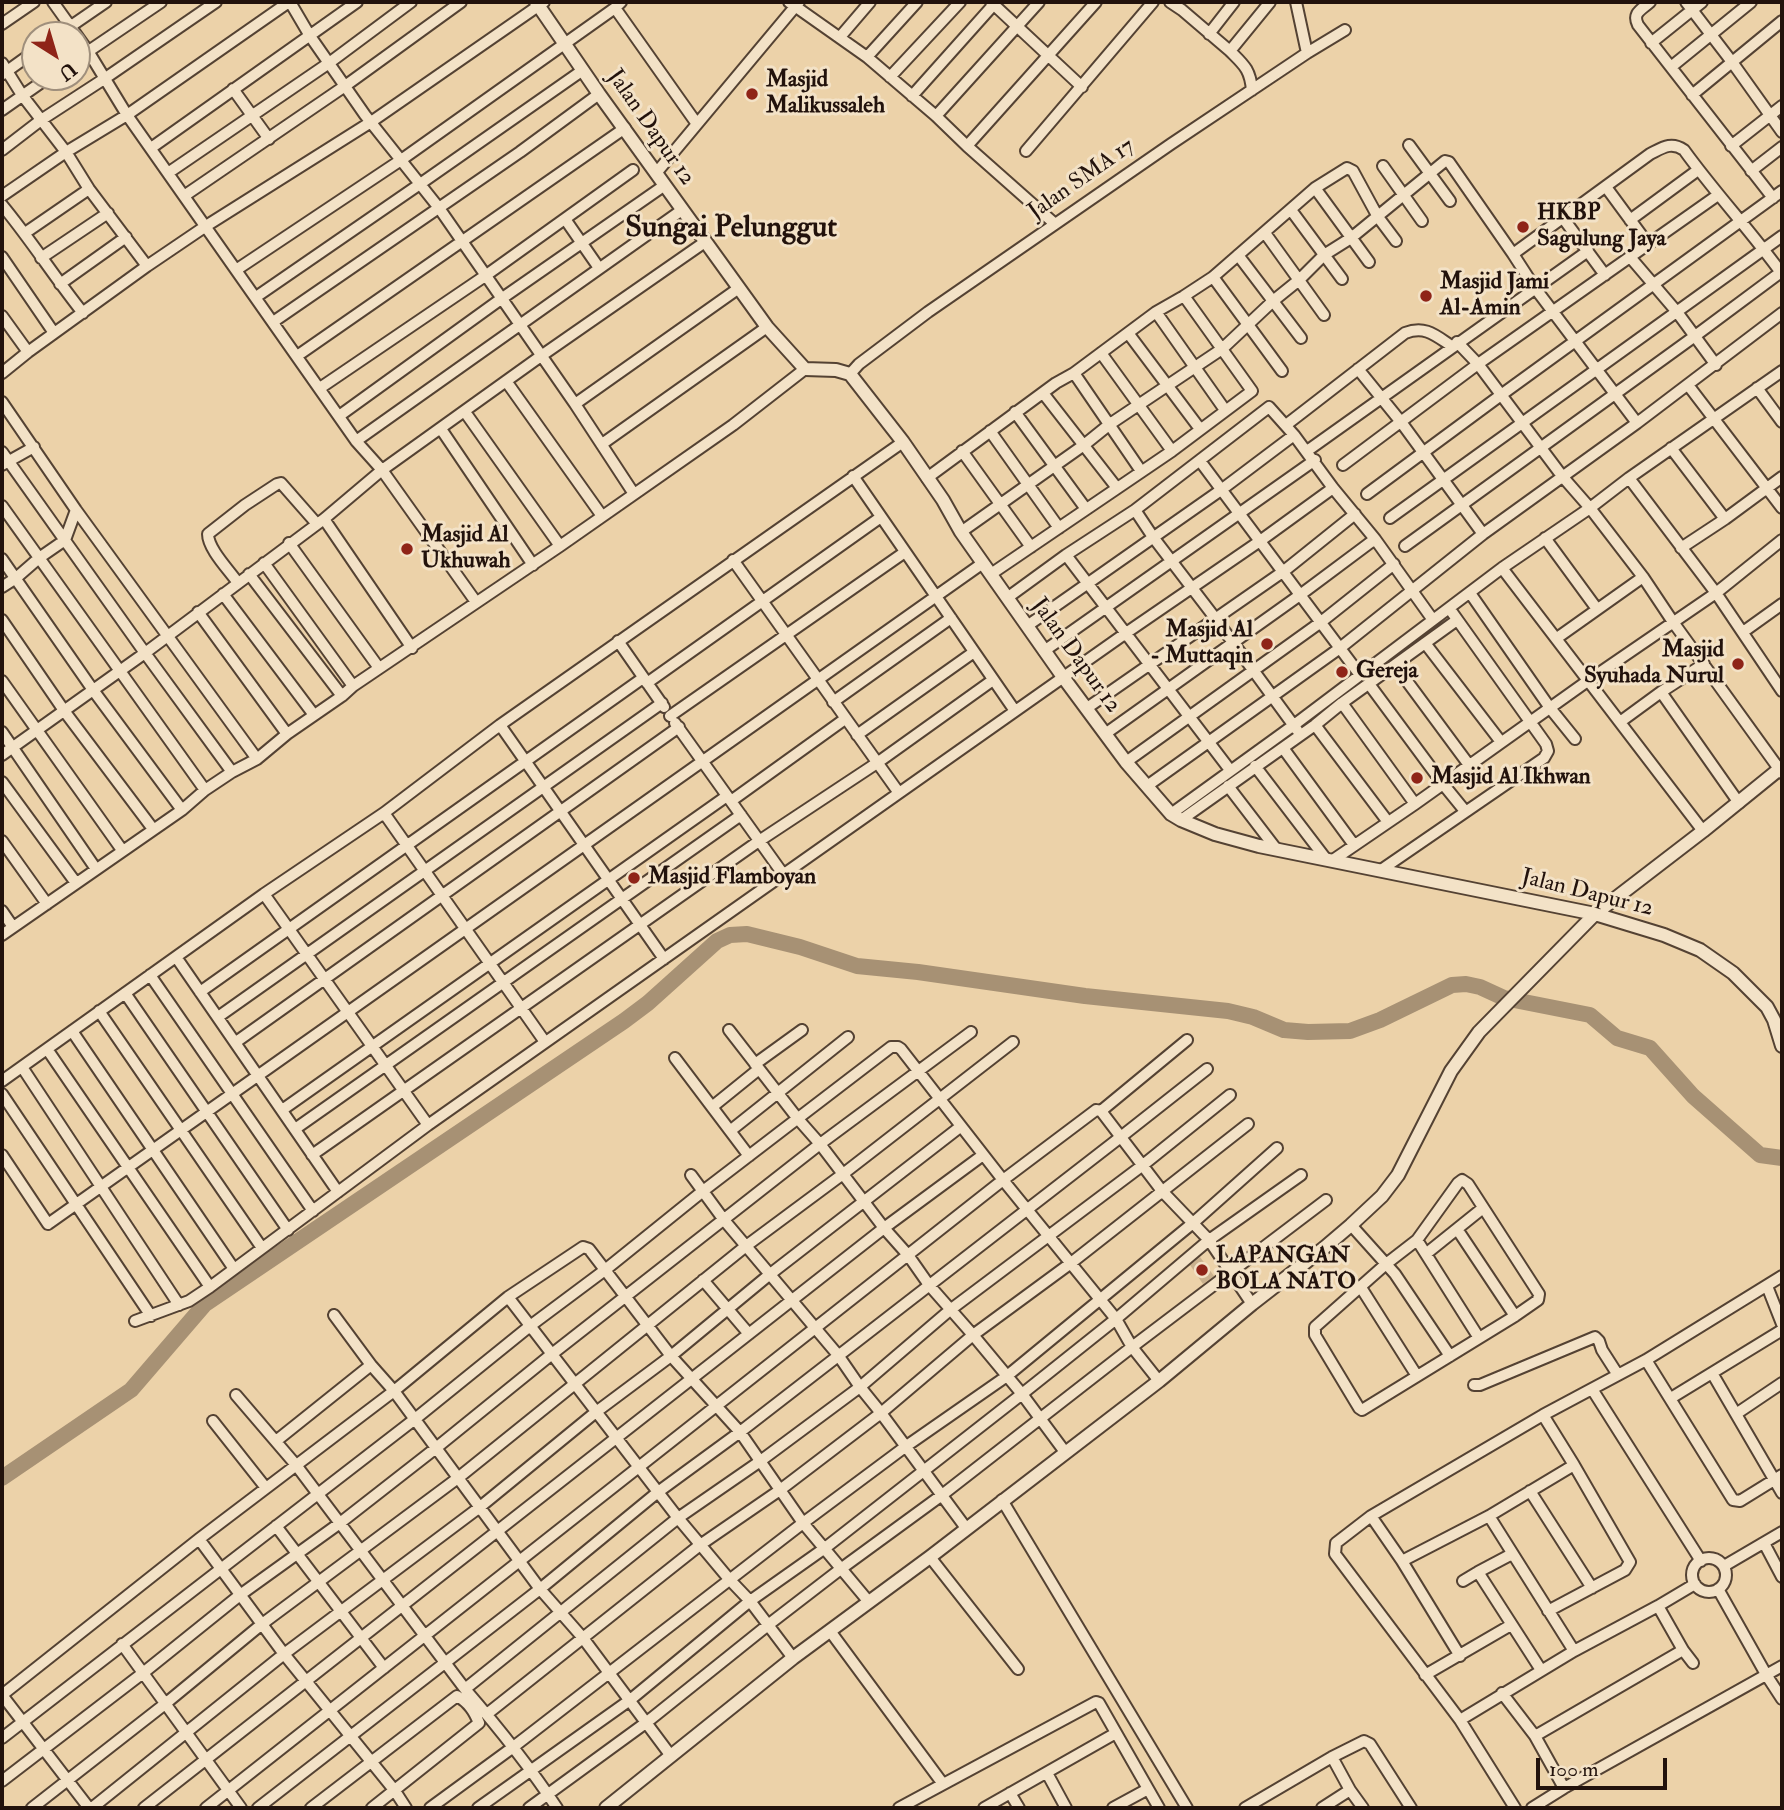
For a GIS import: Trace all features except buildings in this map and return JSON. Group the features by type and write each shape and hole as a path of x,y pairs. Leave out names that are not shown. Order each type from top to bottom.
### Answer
{"street":[{"path":"2,24 34,2"},
{"path":"53,2 67,21"},
{"path":"78,21 106,2"},
{"path":"91,49 161,2"},
{"path":"2,150 41,120 216,2"},
{"path":"83,313 41,258 3,196 66,152 127,115 289,2 371,122 439,208 634,494"},
{"path":"151,148 357,2"},
{"path":"168,173 411,2"},
{"path":"184,196 345,86 461,2"},
{"path":"840,37 870,2"},
{"path":"867,57 917,2"},
{"path":"890,77 960,2"},
{"path":"912,96 994,2 1082,87"},
{"path":"936,116 1039,2"},
{"path":"967,146 1096,2"},
{"path":"1026,150 1153,2"},
{"path":"1170,2 1186,6 1209,34 1245,66 1250,75 1252,90"},
{"path":"1209,34 1234,2"},
{"path":"1230,51 1270,2"},
{"path":"1296,2 1307,53"},
{"path":"1367,494 1778,194 1751,171 1638,25 1636,15 1650,2"},
{"path":"1651,43 1689,6 1702,2"},
{"path":"1671,67 1751,2"},
{"path":"2,373 147,266 371,122 540,3"},
{"name":"Jalan Dapur 12","path":"540,3 583,70 705,242 767,327 805,369"},
{"path":"657,172 795,3 867,57 1055,224"},
{"path":"236,270 401,160 618,5 697,124"},
{"path":"1689,6 1782,132"},
{"path":"1692,94 1782,21"},
{"name":"Jalan SMA 17","path":"850,374 859,364 928,312 1252,90 1345,30"},
{"path":"91,56 127,115 236,270 356,440 382,470 476,602"},
{"path":"21,59 3,70 66,152 89,189 147,266"},
{"path":"256,297 583,70"},
{"path":"233,89 269,139"},
{"path":"2,110 28,91"},
{"path":"273,322 520,152 599,93"},
{"path":"1731,146 1782,106"},
{"path":"297,356 625,128"},
{"path":"1409,145 1450,201"},
{"path":"1405,546 1782,273 1684,150 1679,146 1668,145 1650,154 1514,254"},
{"path":"1751,171 1782,147"},
{"path":"961,532 1110,424 1222,349 1324,255 1351,239 1445,161 1449,162 1535,288 1637,424"},
{"path":"1382,166 1422,221"},
{"path":"927,478 1156,312 1213,277 1315,188 1347,168 1353,171 1396,242"},
{"path":"320,388 485,276 633,170"},
{"path":"1630,220 1698,170"},
{"path":"339,416 665,185"},
{"path":"1606,187 1648,244"},
{"path":"1315,188 1369,262"},
{"path":"25,233 89,189"},
{"path":"1343,465 1478,364 1718,195"},
{"path":"356,440 682,210"},
{"path":"1291,210 1342,279"},
{"path":"41,258 108,213"},
{"path":"1563,218 1605,275"},
{"path":"565,219 599,268"},
{"path":"1265,233 1324,315"},
{"path":"1390,518 1782,236"},
{"path":"60,284 126,237"},
{"path":"2,755 65,712 320,522 382,470 705,242"},
{"path":"1307,451 1588,251"},
{"path":"1238,255 1301,338"},
{"path":"2,257 54,333"},
{"path":"1630,257 1677,312 1716,365"},
{"path":"1213,277 1282,371"},
{"path":"575,404 739,288"},
{"path":"2,1155 48,1224 936,597 1031,547 1172,451 1252,391 1184,296"},
{"path":"1156,312 1225,410"},
{"path":"1147,786 1340,648 1483,534 1637,424 1782,313"},
{"path":"2,316 28,352"},
{"path":"602,444 767,327"},
{"path":"606,1808 793,1658 930,1557 1159,1381 1351,1225 1382,1196 1398,1175 1451,1071 1479,1031 1595,914 1781,770 1643,577 1562,476 1478,364 1455,344 1429,331 1405,333 1286,425"},
{"path":"1128,333 1200,429"},
{"path":"1101,353 1172,451"},
{"path":"2,935 181,810 205,790 257,759 353,686 560,547 733,425 805,369 836,370 850,374"},
{"path":"1359,369 1483,534"},
{"path":"1176,817 1230,771 1502,568 1782,371"},
{"path":"1074,373 1141,471"},
{"name":"Jalan Dapur 12","path":"850,374 903,442 961,532 1063,677 1126,762 1176,817 1215,834 1277,850 1595,914 1664,935 1700,950 1728,969 1767,1007 1782,1046"},
{"path":"506,381 602,516"},
{"path":"1688,385 1782,508"},
{"path":"1757,388 1782,422"},
{"path":"1043,393 1117,488"},
{"path":"2,402 76,510 257,759"},
{"path":"1007,598 1135,510 1269,407 1315,460 1333,488 1394,564 1433,620"},
{"path":"465,412 560,547"},
{"path":"1015,412 1086,509"},
{"path":"441,429 533,565"},
{"path":"990,431 1059,528"},
{"path":"1027,626 1221,490 1294,435"},
{"path":"2,1081 264,894 384,813 499,724 903,442"},
{"path":"34,447 4,459 232,772"},
{"path":"1671,448 1725,519"},
{"path":"962,451 1031,547"},
{"path":"1044,651 1315,460"},
{"path":"1200,461 1360,675"},
{"path":"853,476 1015,711"},
{"path":"1681,548 1782,477"},
{"path":"1629,478 1716,593 1782,691"},
{"path":"238,583 214,551 207,538 208,534 245,505 281,483 320,522 412,648"},
{"path":"135,1321 188,1301 210,1287 428,1125 1333,488"},
{"path":"2,506 205,790"},
{"path":"2,587 65,540 76,510"},
{"path":"1135,510 1301,735"},
{"path":"1087,708 1283,570 1355,514"},
{"path":"200,992 525,762 762,602 881,517"},
{"path":"1545,538 1597,609"},
{"path":"1105,734 1375,539"},
{"path":"1255,766 1329,860 1415,804 1716,593 1782,540"},
{"path":"289,544 379,668"},
{"path":"670,716 905,552"},
{"path":"1066,555 1230,771"},
{"path":"2,559 181,810"},
{"path":"733,561 899,793"},
{"path":"264,563 353,686"},
{"path":"1126,762 1321,622 1394,564"},
{"path":"1502,568 1703,831"},
{"path":"249,575 342,696"},
{"path":"1557,638 1643,577"},
{"path":"1469,593 1575,740"},
{"path":"223,594 314,715"},
{"path":"1743,632 1782,604"},
{"path":"1381,870 1544,758 1548,751 1530,721 1450,608"},
{"path":"198,612 287,734"},
{"path":"833,702 951,618"},
{"path":"1176,817 1228,786 1283,748 1457,620"},
{"path":"2,621 65,712 153,829"},
{"path":"618,641 783,874"},
{"path":"1425,643 1501,742"},
{"path":"857,735 974,652"},
{"path":"1620,722 1704,664"},
{"path":"1395,665 1469,765"},
{"path":"313,1155 993,680"},
{"path":"2,681 122,850"},
{"path":"1369,684 1465,811"},
{"path":"1661,692 1739,803"},
{"path":"218,1017 662,703"},
{"path":"1342,703 1415,804"},
{"path":"282,1110 608,880 845,719"},
{"path":"499,724 664,959"},
{"path":"1315,725 1388,822"},
{"path":"236,1042 679,727"},
{"path":"2,732 96,869"},
{"path":"1283,748 1354,845"},
{"path":"2,782 76,883"},
{"path":"1228,786 1277,850"},
{"path":"384,813 545,1042"},
{"path":"295,1129 741,815"},
{"path":"2,841 47,904"},
{"path":"264,894 428,1125"},
{"path":"2,911 13,927"},
{"path":"176,957 338,1192"},
{"path":"150,975 313,1211"},
{"path":"125,993 288,1230"},
{"path":"99,1011 262,1248"},
{"path":"729,1030 929,1285 1022,1394 1065,1452"},
{"path":"712,1107 802,1030"},
{"path":"72,1031 234,1269"},
{"path":"2,1781 240,1595 340,1523 820,1144 971,1032"},
{"path":"730,1131 848,1037"},
{"path":"206,1808 1003,1180 1096,1110 1101,1111 1187,1040"},
{"path":"32,1808 262,1624 458,1478 746,1245 843,1174 1013,1042"},
{"path":"2,1738 891,1047 901,1049 939,1100 1116,1318 1132,1347 1159,1381"},
{"path":"47,1049 210,1287"},
{"path":"675,1058 749,1156"},
{"path":"22,1067 179,1304"},
{"path":"258,1808 540,1589 658,1492 740,1432 1208,1069"},
{"path":"2,1094 151,1316"},
{"path":"465,1689 678,1518 760,1462 860,1387 950,1310 1143,1165 1230,1095"},
{"path":"1101,1111 1162,1191 1209,1240 1252,1304"},
{"path":"487,1714 700,1545 780,1490 881,1413 973,1335 1071,1263 1248,1124"},
{"path":"869,1602 803,1523 740,1432 671,1356 589,1249 583,1247 508,1297 394,1391 199,1539 2,1695 91,1808 284,1654 480,1507 596,1412 671,1356 769,1275 960,1126"},
{"path":"430,1808 512,1748 803,1523 1007,1376 1194,1223 1277,1148"},
{"path":"144,1808 884,1228 983,1155"},
{"path":"691,1175 724,1220 838,1355 966,1528"},
{"path":"478,1808 630,1700 750,1601 825,1548 1022,1394 1209,1240 1301,1175"},
{"path":"1460,1181 1464,1181 1539,1293 1536,1302 1365,1410 1359,1409 1314,1331 1317,1324 1360,1286 1418,1240 1460,1181"},
{"path":"529,1808 647,1722 842,1568 1326,1200"},
{"path":"1427,1253 1483,1208"},
{"path":"1351,1225 1395,1274 1450,1356"},
{"path":"1457,1229 1515,1316"},
{"path":"1418,1240 1479,1338"},
{"path":"1515,1808 1460,1720 1335,1554 1336,1543 1371,1516 1543,1415 1646,1360 1782,1276"},
{"path":"704,1280 749,1334"},
{"path":"1360,1286 1417,1377"},
{"path":"1767,1286 1782,1324"},
{"path":"508,1297 678,1518 750,1601 793,1658"},
{"path":"334,1315 394,1391 540,1589 583,1638 671,1756"},
{"path":"1671,1398 1782,1330"},
{"path":"1474,1385 1480,1385 1595,1337 1618,1375"},
{"path":"1646,1360 1733,1500 1740,1501 1778,1478"},
{"path":"276,1441 371,1365"},
{"path":"1712,1373 1778,1478 1782,1493"},
{"path":"1736,1414 1782,1383"},
{"path":"1592,1389 1701,1561"},
{"path":"236,1395 318,1493 557,1808"},
{"path":"1543,1415 1630,1563 1625,1570 1548,1611"},
{"path":"213,1421 266,1488"},
{"path":"1402,1561 1489,1516 1574,1465"},
{"path":"1530,1492 1592,1588"},
{"path":"1002,1500 1188,1808"},
{"path":"1371,1516 1460,1656"},
{"path":"1489,1516 1574,1651"},
{"path":"276,1526 384,1668"},
{"path":"1724,1566 1782,1532"},
{"path":"199,1539 284,1654 406,1808"},
{"path":"1764,1543 1782,1577"},
{"path":"1463,1581 1512,1554"},
{"path":"930,1557 1018,1668"},
{"path":"1715,1560 1724,1566 1725,1581 1718,1589 1703,1591 1695,1584 1694,1570 1701,1561 1715,1560"},
{"path":"1478,1572 1541,1670"},
{"path":"1460,1720 1541,1670 1695,1584"},
{"path":"1718,1589 1782,1699"},
{"path":"1658,1606 1682,1650 1693,1663"},
{"path":"1425,1675 1511,1625"},
{"path":"830,1631 943,1784"},
{"path":"122,1644 241,1808"},
{"path":"1535,1736 1682,1650"},
{"path":"1532,1808 1782,1666"},
{"path":"1502,1693 1535,1736 1564,1788"},
{"path":"311,1808 457,1696 466,1701 475,1712 479,1723 372,1808"},
{"path":"899,1808 1095,1702 1099,1703 1159,1808"},
{"path":"984,1808 1116,1733"},
{"path":"1245,1808 1362,1741 1366,1741 1411,1808"},
{"path":"1332,1757 1363,1808"},
{"path":"1047,1773 1066,1808"},
{"path":"1113,1808 1148,1789"},
{"path":"1322,1808 1350,1790"},
{"path":"1010,1793 1019,1808"}],"shaded area":[{"name":"LAPANGAN BOLA NATO","path":"1200,1257 1214,1276 1203,1284 1190,1265"}],"waterway":[{"path":"2,1478 131,1390 205,1304 624,1021 717,941 730,935 747,934 800,947 857,966 1085,996 1228,1011 1253,1017 1284,1030 1308,1032 1350,1031 1380,1020 1452,985 1466,984 1504,998 1590,1015 1617,1038 1650,1048 1693,1096 1760,1155 1782,1158"}],"place":[{"name":"Masjid Malikussaleh","path":"752,94"},
{"name":"HKBP Sagulung Jaya","path":"1523,227"},
{"name":"Masjid Jami Al-Amin","path":"1426,296"},
{"name":"Masjid Al Ukhuwah","path":"407,549"},
{"name":"Masjid Al - Muttaqin","path":"1267,644"},
{"name":"Masjid Syuhada Nurul","path":"1738,664"},
{"name":"Gereja","path":"1342,672"},
{"name":"Masjid Al Ikhwan","path":"1417,778"},
{"name":"Masjid Flamboyan","path":"634,878"},
{"name":"LAPANGAN BOLA NATO","path":"1202,1270"}],"district":[{"name":"Sungai Pelunggut","path":"731,230"}]}
